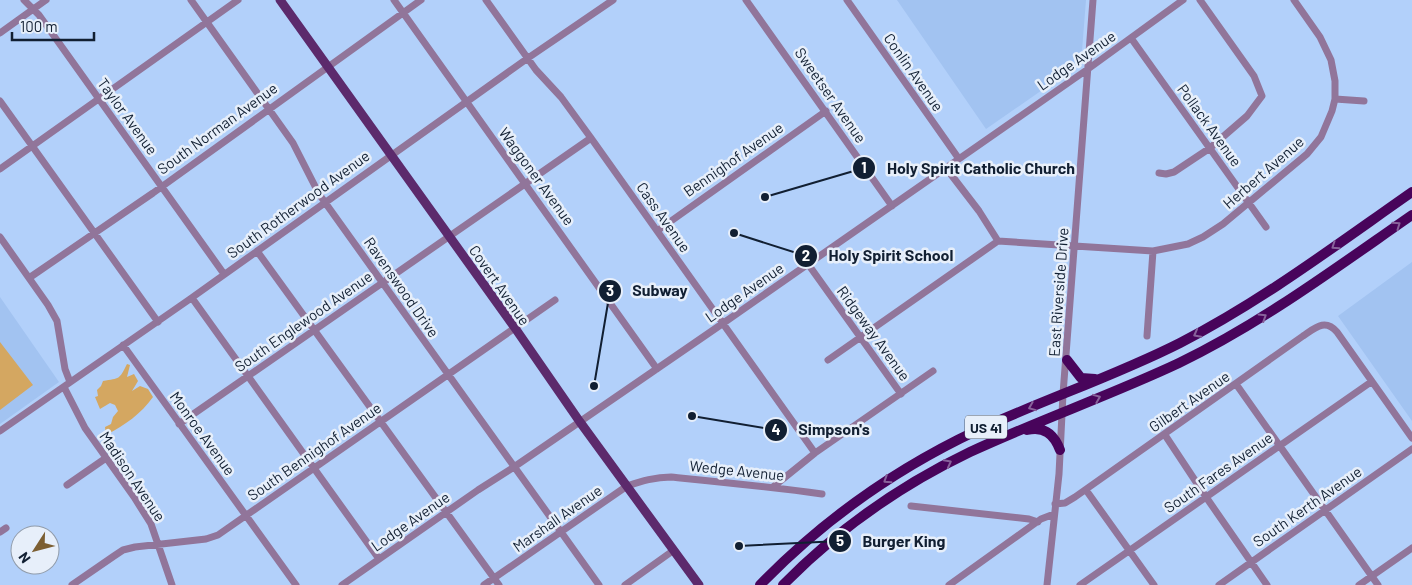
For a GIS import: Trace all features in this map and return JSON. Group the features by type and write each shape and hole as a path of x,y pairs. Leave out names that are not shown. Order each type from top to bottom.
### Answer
{"highway":[{"name":"US 41","path":"760,585 822,527 889,479 962,438 1180,343 1272,289 1409,194"},
{"name":"US 41","path":"783,585 831,541 900,492 968,453 1149,376 1230,336 1291,298 1412,215"},
{"path":"1067,360 1076,373 1084,379 1094,379 1117,372"},
{"path":"1009,435 1032,429 1041,429 1053,437 1060,450"}],"main road":[{"name":"Covert Avenue","path":"280,0 698,585"}],"street":[{"name":"Taylor Avenue","path":"24,0 33,9 99,99 224,274"},
{"path":"0,33 46,0"},
{"name":"Ravenswood Drive","path":"191,0 297,150 311,181 324,202 599,585"},
{"path":"0,169 238,0"},
{"name":"Waggoner Avenue","path":"394,0 657,369"},
{"name":"South Norman Avenue","path":"29,278 421,0"},
{"name":"Cass Avenue","path":"486,0 540,75 561,97 591,138 815,453"},
{"name":"South Rotherwood Avenue","path":"0,431 158,322 391,154 612,0"},
{"name":"Sweetser Avenue","path":"746,0 892,206"},
{"name":"Conlin Avenue","path":"847,0 959,159"},
{"name":"East Riverside Drive","path":"1047,585 1060,450 1093,0"},
{"name":"Lodge Avenue","path":"342,585 892,206 1183,0"},
{"path":"1160,173 1174,172 1210,148 1247,116 1262,96 1254,76 1200,0"},
{"name":"Herbert Avenue","path":"1076,246 1153,251 1181,246 1203,237 1249,203 1307,154 1316,144 1326,128 1335,99 1334,75 1328,52 1320,37 1294,0"},
{"name":"Pollack Avenue","path":"1131,38 1266,227"},
{"path":"1335,99 1364,101"},
{"path":"0,100 158,322"},
{"name":"Bennighof Avenue","path":"657,231 826,111"},
{"name":"South Englewood Avenue","path":"179,424 591,138"},
{"path":"946,168 979,211 998,241"},
{"name":"Madison Avenue","path":"0,237 57,321 67,384 85,428 147,518 159,544 172,585"},
{"path":"828,360 998,241 1076,246"},
{"path":"257,251 499,585"},
{"path":"1147,336 1153,251"},
{"name":"Ridgeway Avenue","path":"808,264 901,394"},
{"path":"192,298 378,559"},
{"name":"South Bennighof Avenue","path":"72,585 123,550 213,537 555,300"},
{"name":"Gilbert Avenue","path":"1055,504 1069,501 1086,490 1320,326 1328,324 1332,326 1371,382"},
{"name":"Monroe Avenue","path":"123,346 296,585"},
{"path":"773,487 815,453 933,371"},
{"path":"1371,382 1412,438"},
{"name":"South Fares Avenue","path":"1080,585 1371,382"},
{"path":"1236,384 1378,585"},
{"path":"1165,435 1267,585"},
{"name":"South Kerth Avenue","path":"1218,585 1412,449"},
{"path":"67,485 106,458"},
{"name":"Wedge Avenue","path":"648,479 671,477 822,494"},
{"name":"Marshall Avenue","path":"484,585 627,486 648,479"},
{"path":"1086,490 1154,585"},
{"path":"911,506 1030,519 1038,522"},
{"path":"949,585 1038,522 1054,514"},
{"path":"1359,585 1412,548"},
{"path":"625,585 674,550"}],"shaded area":[{"path":"897,0 1086,0 1081,63 986,129"},
{"path":"1412,262 1412,421 1338,316"},
{"path":"0,297 59,382 0,424"},
{"path":"0,342 33,385 0,410"},
{"path":"127,364 130,365 127,377 134,374 138,381 132,391 140,386 148,389 153,397 132,419 106,435 105,427 111,424 113,417 118,411 115,405 110,403 100,409 95,397 98,396 97,390 103,381 118,377"}],"place":[{"name":"Holy Spirit Catholic Church","path":"765,197"},
{"name":"Holy Spirit School","path":"734,233"},
{"name":"Subway","path":"594,386"},
{"name":"Simpson's","path":"692,416"},
{"name":"Burger King","path":"739,546"}]}
